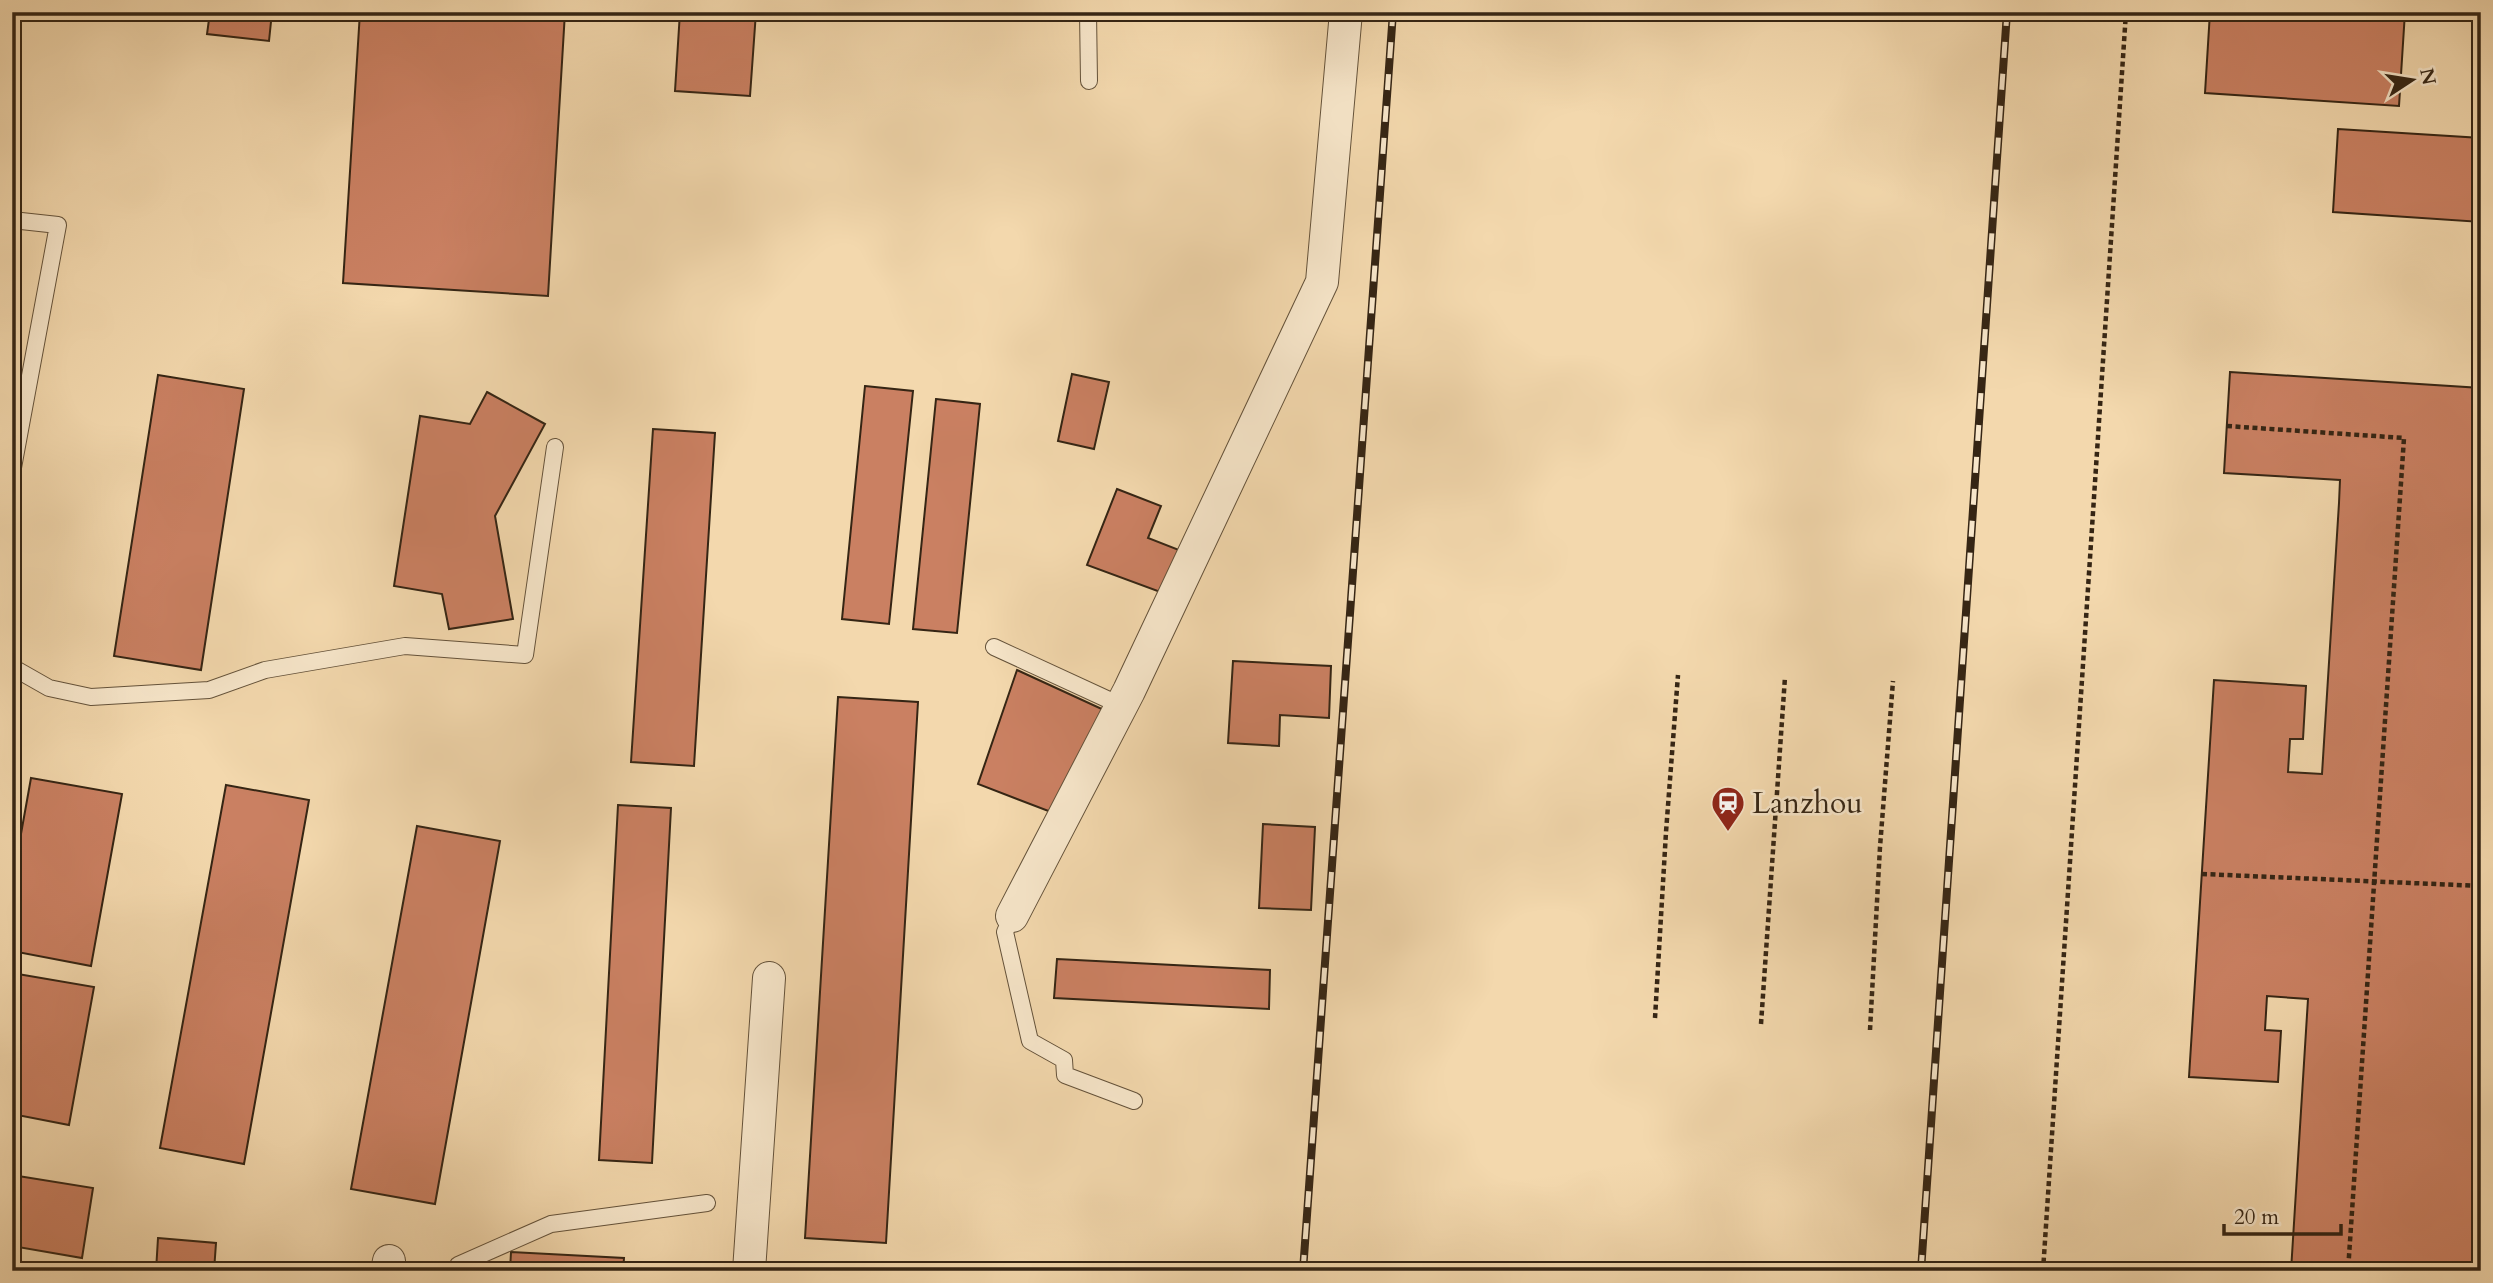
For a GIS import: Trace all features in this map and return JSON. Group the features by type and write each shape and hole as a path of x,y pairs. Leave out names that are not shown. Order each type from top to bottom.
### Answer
{"street":[{"path":"1012,916 1122,706 1322,282 1341,13"},
{"path":"749,1271 768,978"}],"lane":[{"path":"1088,12 1090,81"},
{"path":"12,220 58,225 12,472"},
{"path":"12,667 49,688 91,698 209,690 265,670 405,646 525,654 555,447"},
{"path":"994,647 1122,706"},
{"path":"1012,916 1005,932 1031,1041 1063,1060 1065,1075 1134,1101"},
{"path":"456,1271 457,1265 551,1224 707,1203"}],"path":[{"path":"2043,1271 2126,12"},
{"path":"2227,426 2404,438 2348,1271"},
{"path":"1656,1018 1678,675"},
{"path":"1761,1024 1785,677"},
{"path":"1870,1030 1893,681"},
{"path":"2202,874 2481,886"}],"building":[{"path":"210,12 272,12 269,41 207,34"},
{"path":"360,12 565,12 548,296 343,283"},
{"path":"680,12 756,12 750,96 675,91"},
{"path":"2210,12 2405,12 2399,106 2205,93"},
{"path":"2338,129 2481,138 2481,222 2333,212"},
{"path":"2230,372 2481,388 2481,1271 2291,1271 2308,999 2267,996 2265,1030 2281,1031 2278,1082 2189,1077 2214,680 2306,686 2303,739 2290,739 2288,772 2322,774 2339,503 2340,480 2224,473"},
{"path":"1072,374 1109,382 1094,449 1058,441"},
{"path":"158,375 244,389 201,670 114,656"},
{"path":"865,386 913,391 889,624 842,619"},
{"path":"487,392 545,424 495,516 513,619 449,629 442,594 394,586 420,416 470,424"},
{"path":"936,399 980,404 957,633 913,629"},
{"path":"653,429 715,433 694,766 631,762"},
{"path":"1117,489 1161,506 1148,538 1179,550 1163,593 1087,565"},
{"path":"1233,661 1331,666 1329,718 1280,715 1279,746 1228,743"},
{"path":"1017,670 1104,710 1051,812 978,784"},
{"path":"838,697 918,702 886,1243 805,1238"},
{"path":"31,778 122,794 91,966 12,951 12,884"},
{"path":"226,785 309,800 244,1164 160,1148"},
{"path":"618,805 671,808 652,1163 599,1160"},
{"path":"1263,824 1315,827 1311,910 1259,908"},
{"path":"417,826 500,841 435,1204 351,1189"},
{"path":"1057,959 1270,970 1269,1009 1054,998"},
{"path":"12,973 94,987 69,1125 12,1114"},
{"path":"12,1175 93,1188 82,1258 12,1246"},
{"path":"158,1238 216,1243 214,1271 156,1271"},
{"path":"511,1252 624,1258 623,1271 510,1271"}],"railway":[{"path":"1303,1271 1393,12"},
{"path":"1921,1271 2007,12"}],"place":[{"name":"Lanzhou","path":"1728,833"}]}
